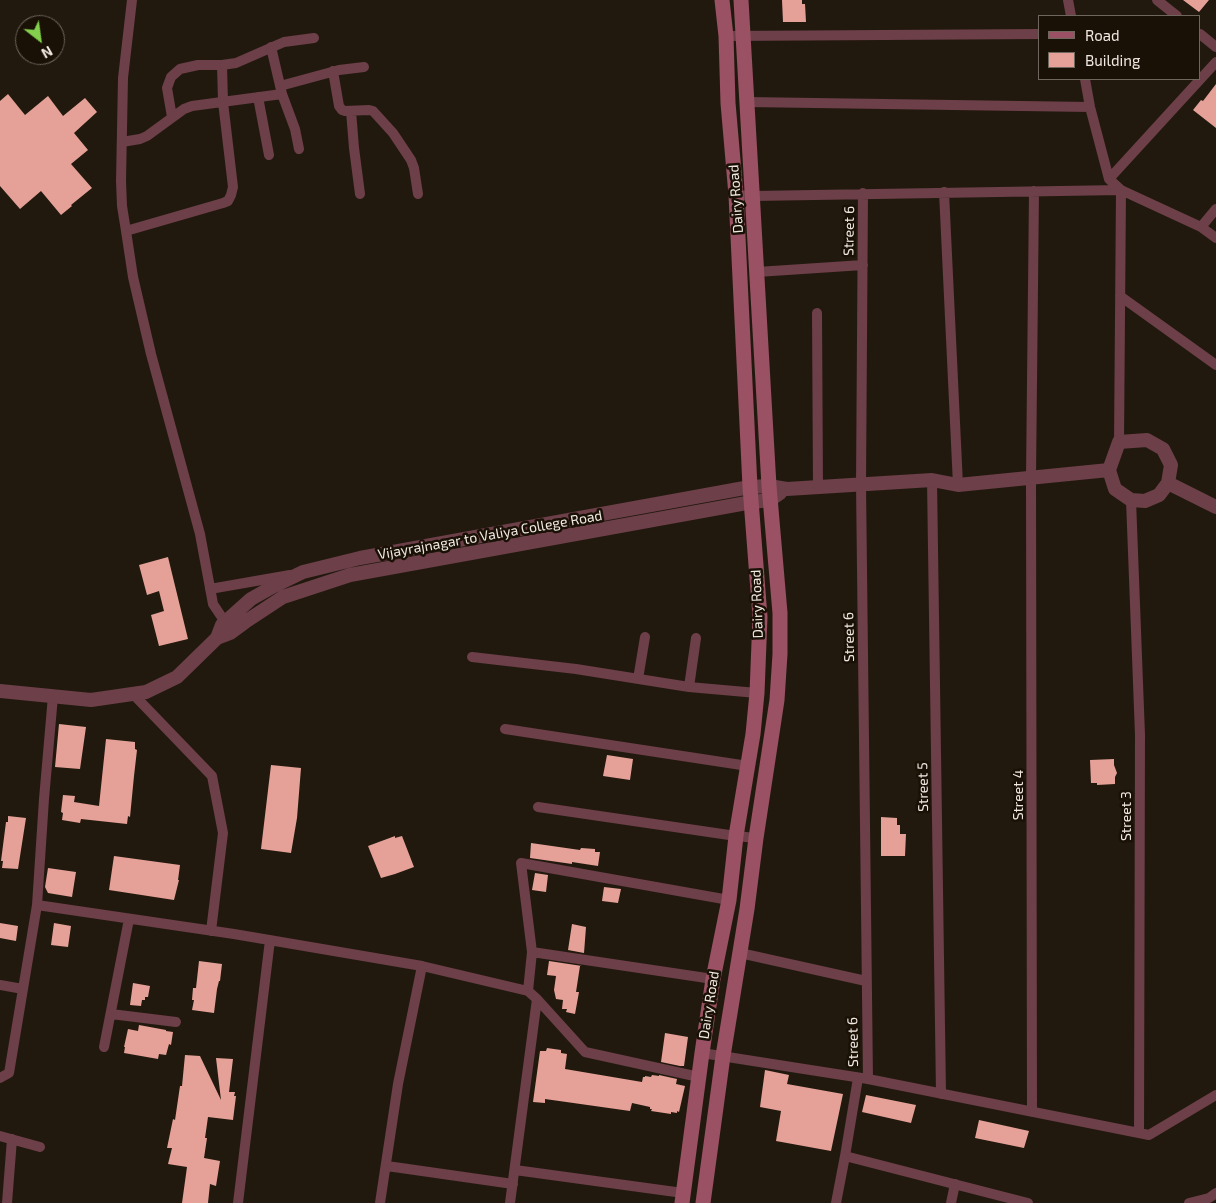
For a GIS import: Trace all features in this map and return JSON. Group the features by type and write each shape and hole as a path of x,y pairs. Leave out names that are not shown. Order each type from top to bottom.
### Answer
{"main road":[{"name":"Dairy Road","path":"683,1198 713,979 729,900 736,836 753,734 760,617 751,495 736,195 722,0"},
{"name":"Dairy Road","path":"703,1203 723,1056 747,909 777,700 780,654 780,613 769,493 742,0"}],"street":[{"path":"132,0 123,78 122,206 133,276 151,354 200,534 213,604 225,622"},
{"path":"1068,0 1071,15"},
{"path":"1157,0 1176,15"},
{"path":"726,36 1038,34"},
{"path":"1201,35 1216,47"},
{"path":"172,117 167,88 176,72 188,66 236,63 284,42 314,38"},
{"path":"271,47 281,90 295,129 299,149"},
{"path":"1201,78 1216,62"},
{"path":"126,231 228,201 233,186 222,102 222,65"},
{"path":"122,142 148,136 184,108 258,97 333,71 364,67"},
{"path":"333,71 339,106 346,112 373,111 393,133 411,160 418,194"},
{"path":"1084,80 1109,179 1121,190 1201,227 1216,238"},
{"path":"1109,179 1200,80"},
{"path":"258,97 269,155"},
{"path":"747,102 1090,106"},
{"path":"351,111 360,194"},
{"path":"736,195 1121,190"},
{"path":"1119,442 1146,440 1162,449 1171,465 1168,484 1159,495 1145,500 1131,500 1115,488 1109,470 1119,442 1121,190"},
{"name":"Street 4","path":"1032,1112 1031,477 1034,191"},
{"path":"944,192 958,484"},
{"name":"Street 6","path":"836,1203 863,1079 866,981 860,484 863,194"},
{"path":"1201,227 1216,209"},
{"path":"756,272 862,265"},
{"path":"1120,296 1216,365"},
{"path":"817,314 818,487"},
{"name":"Vijayrajnagar to Valiya College Road","path":"218,638 220,628 225,622 252,599 274,586 303,572 360,558 787,489 932,480 958,484 1109,470"},
{"name":"Street 5","path":"932,480 940,1094"},
{"path":"1168,484 1215,505"},
{"name":"Vijayrajnagar to Valiya College Road","path":"0,691 91,700 146,692 177,677 218,638 230,633 283,597 350,575 751,495"},
{"name":"Street 3","path":"1131,500 1140,735 1139,1133"},
{"path":"210,588 303,572"},
{"path":"638,679 645,637"},
{"path":"689,687 696,638"},
{"path":"472,657 576,669 689,687 756,693"},
{"path":"133,694 212,776 223,833 211,931"},
{"path":"0,1078 9,1073 37,905 53,696"},
{"path":"505,729 748,766"},
{"path":"538,807 756,838"},
{"path":"528,991 532,952 521,863 729,900"},
{"path":"37,905 270,940 422,966 528,991 584,1052 699,1077"},
{"path":"104,1047 129,919"},
{"path":"238,1203 270,940"},
{"path":"532,952 713,979"},
{"path":"740,953 866,981"},
{"path":"380,1203 398,1084 422,966"},
{"path":"0,984 23,989"},
{"path":"510,1203 537,999"},
{"path":"111,1014 176,1022"},
{"path":"702,1053 863,1079 1149,1135 1216,1095"},
{"path":"0,1136 40,1147"},
{"path":"7,1203 12,1139"},
{"path":"845,1156 1028,1203"},
{"path":"387,1166 513,1184"},
{"path":"515,1170 683,1198"},
{"path":"951,1203 955,1184"},
{"path":"1189,1203 1209,1198 1216,1193"}],"building":[{"path":"782,0 802,0 802,4 805,4 806,22 783,22"},
{"path":"1183,0 1209,0 1199,12"},
{"path":"1216,84 1216,128 1193,110 1201,100 1203,101"},
{"path":"8,94 25,115 48,96 63,116 85,98 97,112 74,133 88,150 71,164 92,188 61,215 41,191 20,209 0,186 0,101"},
{"path":"168,557 188,639 159,646 151,615 164,611 159,591 147,595 139,565"},
{"path":"59,724 86,727 80,769 55,767"},
{"path":"106,739 135,742 135,749 137,750 130,817 128,816 127,824 81,819 80,823 62,820 63,795 75,796 74,802 99,806"},
{"path":"607,755 633,759 630,780 603,776"},
{"path":"1114,759 1117,773 1115,784 1097,785 1097,783 1091,783 1090,760"},
{"path":"271,765 301,768 297,818 291,853 261,849"},
{"path":"8,816 26,818 18,869 2,868 3,861 1,861"},
{"path":"881,817 897,818 897,825 900,825 900,834 906,834 905,856 881,856"},
{"path":"395,836 395,838 402,836 414,867 381,878 368,846"},
{"path":"531,843 580,850 581,848 595,849 595,852 600,852 598,866 530,858"},
{"path":"114,856 180,865 179,880 174,900 109,890"},
{"path":"48,868 76,872 72,897 48,893 45,887"},
{"path":"535,873 548,875 546,892 532,890"},
{"path":"604,887 621,889 618,903 602,901"},
{"path":"0,923 18,926 16,941 0,938"},
{"path":"54,923 71,926 68,947 51,945"},
{"path":"572,924 586,927 584,953 568,950"},
{"path":"199,961 222,964 214,1013 192,1010 194,1000 192,1000 193,988 196,988"},
{"path":"549,961 582,966 580,966 576,992 579,992 575,1014 566,1012 567,1009 562,1009 563,1000 556,999 554,990 556,976 547,975"},
{"path":"133,983 150,986 148,997 142,1000 141,1006 130,1005"},
{"path":"139,1025 173,1032 171,1045 169,1044 166,1055 159,1054 158,1059 124,1053 128,1029 138,1031"},
{"path":"665,1033 688,1037 684,1066 661,1062"},
{"path":"547,1048 561,1050 561,1053 567,1054 565,1069 642,1082 643,1077 651,1077 652,1075 677,1079 676,1084 685,1086 679,1112 671,1112 671,1114 651,1111 650,1107 632,1103 630,1111 545,1099 545,1103 533,1102 540,1051 546,1051"},
{"path":"185,1055 200,1056 221,1100 216,1058 233,1059 229,1092 235,1092 234,1096 236,1096 233,1120 208,1117 204,1158 220,1161 216,1186 210,1184 208,1203 182,1203 187,1167 168,1164 172,1148 167,1148 173,1119 175,1120 180,1086 182,1086"},
{"path":"765,1070 789,1075 787,1084 843,1094 831,1151 776,1141 781,1111 760,1107"},
{"path":"866,1095 916,1105 911,1123 862,1112"},
{"path":"979,1120 1029,1131 1024,1148 975,1138"}]}
